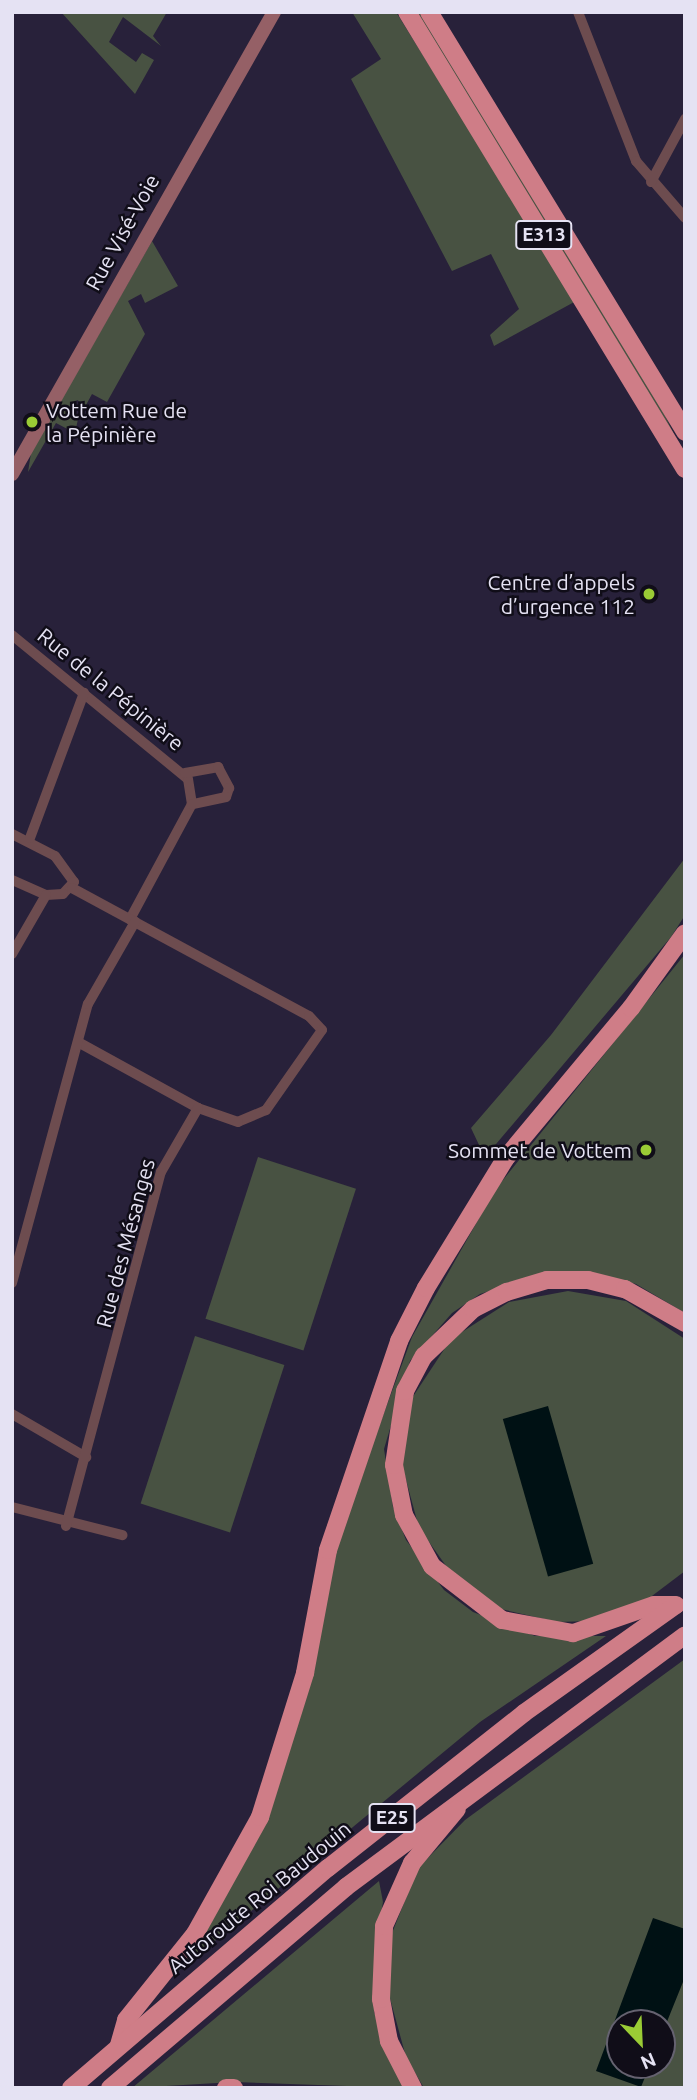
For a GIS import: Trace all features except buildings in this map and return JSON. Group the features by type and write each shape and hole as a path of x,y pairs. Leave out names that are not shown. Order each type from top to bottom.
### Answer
{"highway":[{"name":"E313","path":"407,12 685,469"},
{"name":"E313","path":"429,12 685,432"},
{"path":"119,2045 126,2020 195,1934 260,1817 305,1673 336,1527 399,1341 426,1288 505,1159 631,1009 685,933"},
{"path":"680,1602 654,1605 573,1633 534,1631 502,1620 432,1566 404,1515 394,1465 405,1391 424,1356 473,1309 507,1292 547,1280 588,1280 625,1289 685,1323"},
{"name":"Autoroute Roi Baudouin","path":"71,2088 240,1939 524,1713 680,1602"},
{"name":"E25","path":"110,2088 299,1926 470,1791 685,1635"},
{"path":"413,2088 389,2041 381,1999 384,1926 412,1863 470,1791"},
{"path":"226,2088 234,2088"}],"street":[{"name":"Rue Visé-Voie","path":"12,474 274,12"},
{"path":"578,12 636,160 651,182 685,218"},
{"path":"651,182 685,119"},
{"name":"Rue de la Pépinière","path":"12,635 185,772 192,804 226,797 229,788 218,767 185,772"},
{"path":"30,838 84,693"},
{"path":"12,1283 91,998 192,804"},
{"path":"12,834 30,838 68,869 72,888"},
{"path":"12,880 46,895 72,888 321,1023 317,1039 260,1115 230,1121 198,1108 78,1042"},
{"path":"12,954 46,895"},
{"name":"Rue des Mésanges","path":"66,1526 161,1172 198,1108"},
{"path":"12,1414 86,1457"},
{"path":"12,1507 66,1526 122,1535"}],"green space":[{"path":"61,12 167,12 153,36 161,46 123,17 109,42 136,62 142,53 154,60 135,94"},
{"path":"352,12 396,12 576,301 494,346 490,335 519,309 491,254 452,271 351,79 381,59"},
{"path":"414,12 421,12 654,393 685,457"},
{"path":"152,241 178,286 145,303 141,294 128,301 145,334 107,402 92,394 86,405 77,400 69,413 78,419 75,433 56,423 28,472 31,453"},
{"path":"685,858 685,915 671,937 491,1150 480,1147 471,1128 551,1035"},
{"path":"685,954 685,1313 636,1284 602,1275 546,1273 480,1294 452,1313 410,1361 384,1449 393,1507 406,1540 444,1590 473,1612 535,1636 606,1636 480,1722 164,1983 240,1867 332,1554 412,1337 495,1190"},
{"path":"258,1157 356,1189 303,1351 205,1319"},
{"path":"568,1291 626,1301 685,1339 685,1571 644,1602 593,1621 557,1622 501,1609 454,1577 419,1528 402,1465 412,1398 451,1339 509,1302"},
{"path":"195,1336 284,1365 230,1532 141,1503"},
{"path":"685,1659 685,2088 424,2088 406,2057 388,1991 392,1933 418,1868 465,1820"},
{"path":"379,1881 383,1902 374,1956 374,2012 404,2088 234,2082 132,2088"}],"shaded area":[{"path":"548,1406 593,1564 548,1577 503,1419"},
{"path":"653,1918 685,1929 685,1977 672,2009 619,2009"},
{"path":"606,2044 606,2075 596,2071"},
{"path":"618,2079 644,2079 641,2087"}],"place":[{"name":"Vottem Rue de la Pépinière","path":"32,422"},
{"name":"Centre d’appels d’urgence 112","path":"649,594"},
{"name":"Sommet de Vottem","path":"646,1150"}]}
